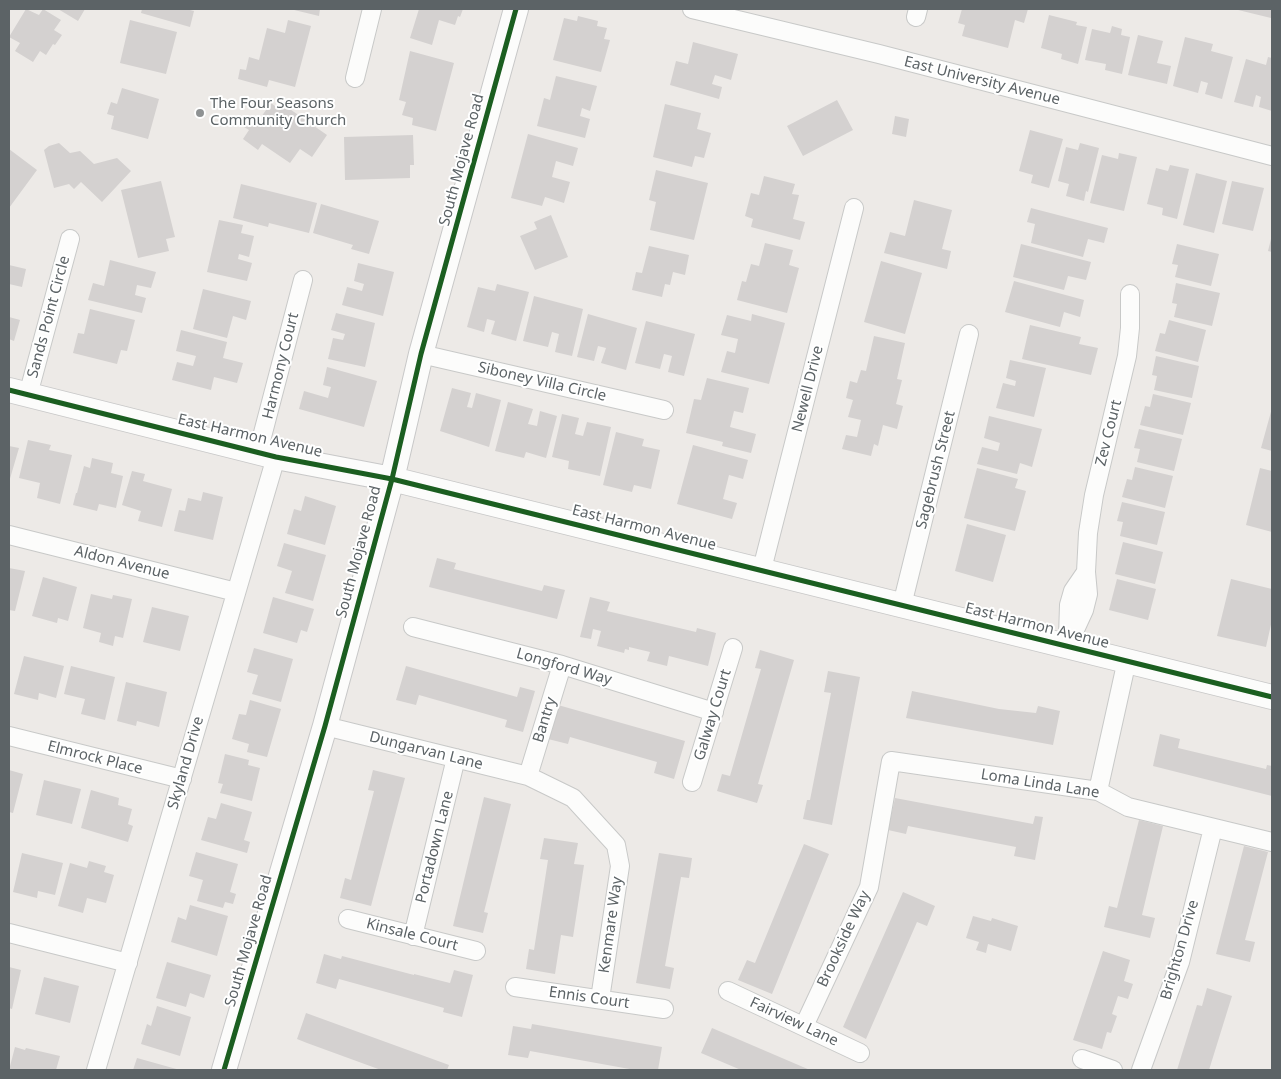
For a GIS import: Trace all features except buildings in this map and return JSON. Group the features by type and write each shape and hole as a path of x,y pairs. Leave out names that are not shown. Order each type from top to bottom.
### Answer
{"main road":[{"name":"South Mojave Road","path":"224,1070 325,726 392,479 421,354 516,9"},
{"name":"East Harmon Avenue","path":"18,392 267,454 392,479 762,569 1272,697"}],"street":[{"path":"355,78 372,9"},
{"name":"East University Avenue","path":"692,9 879,54 1272,156"},
{"name":"Newell Drive","path":"762,569 854,208"},
{"name":"Sands Point Circle","path":"18,392 70,239"},
{"name":"Harmony Court","path":"267,454 303,280"},
{"name":"Zev Court","path":"1068,647 1069,605 1073,590 1086,572 1088,533 1094,495 1127,356 1130,328 1130,294"},
{"name":"Sagebrush Street","path":"902,605 969,334"},
{"name":"Siboney Villa Circle","path":"421,354 664,410"},
{"name":"Skyland Drive","path":"96,1070 236,592 267,454"},
{"name":"Aldon Avenue","path":"9,535 236,592"},
{"name":"Longford Way","path":"413,627 562,665 714,712"},
{"name":"Galway Court","path":"692,782 733,648"},
{"path":"1098,791 1127,660"},
{"name":"Bantry","path":"528,776 562,665"},
{"name":"Dungarvan Lane","path":"325,726 528,776"},
{"name":"Elmrock Place","path":"9,736 182,779"},
{"name":"Portadown Lane","path":"413,936 456,758"},
{"name":"Loma Linda Lane","path":"890,761 1098,791 1128,807 1272,842"},
{"name":"Brookside Way","path":"804,1026 869,887 890,761"},
{"name":"Kenmare Way","path":"528,776 573,798 616,845 620,866 600,999"},
{"name":"Brighton Drive","path":"1141,1070 1180,962 1213,828"},
{"name":"Kinsale Court","path":"348,919 476,951"},
{"path":"9,933 128,964"},
{"name":"Ennis Court","path":"515,987 664,1009"},
{"name":"Fairview Lane","path":"728,991 860,1052"},
{"path":"1082,1059 1113,1070"}],"cycle path":[{"path":"224,1070 325,726 392,479 421,354 516,9"},
{"path":"9,390 276,457 392,479 1272,697"}],"place":[{"name":"The Four Seasons Community Church","path":"200,113"}]}
